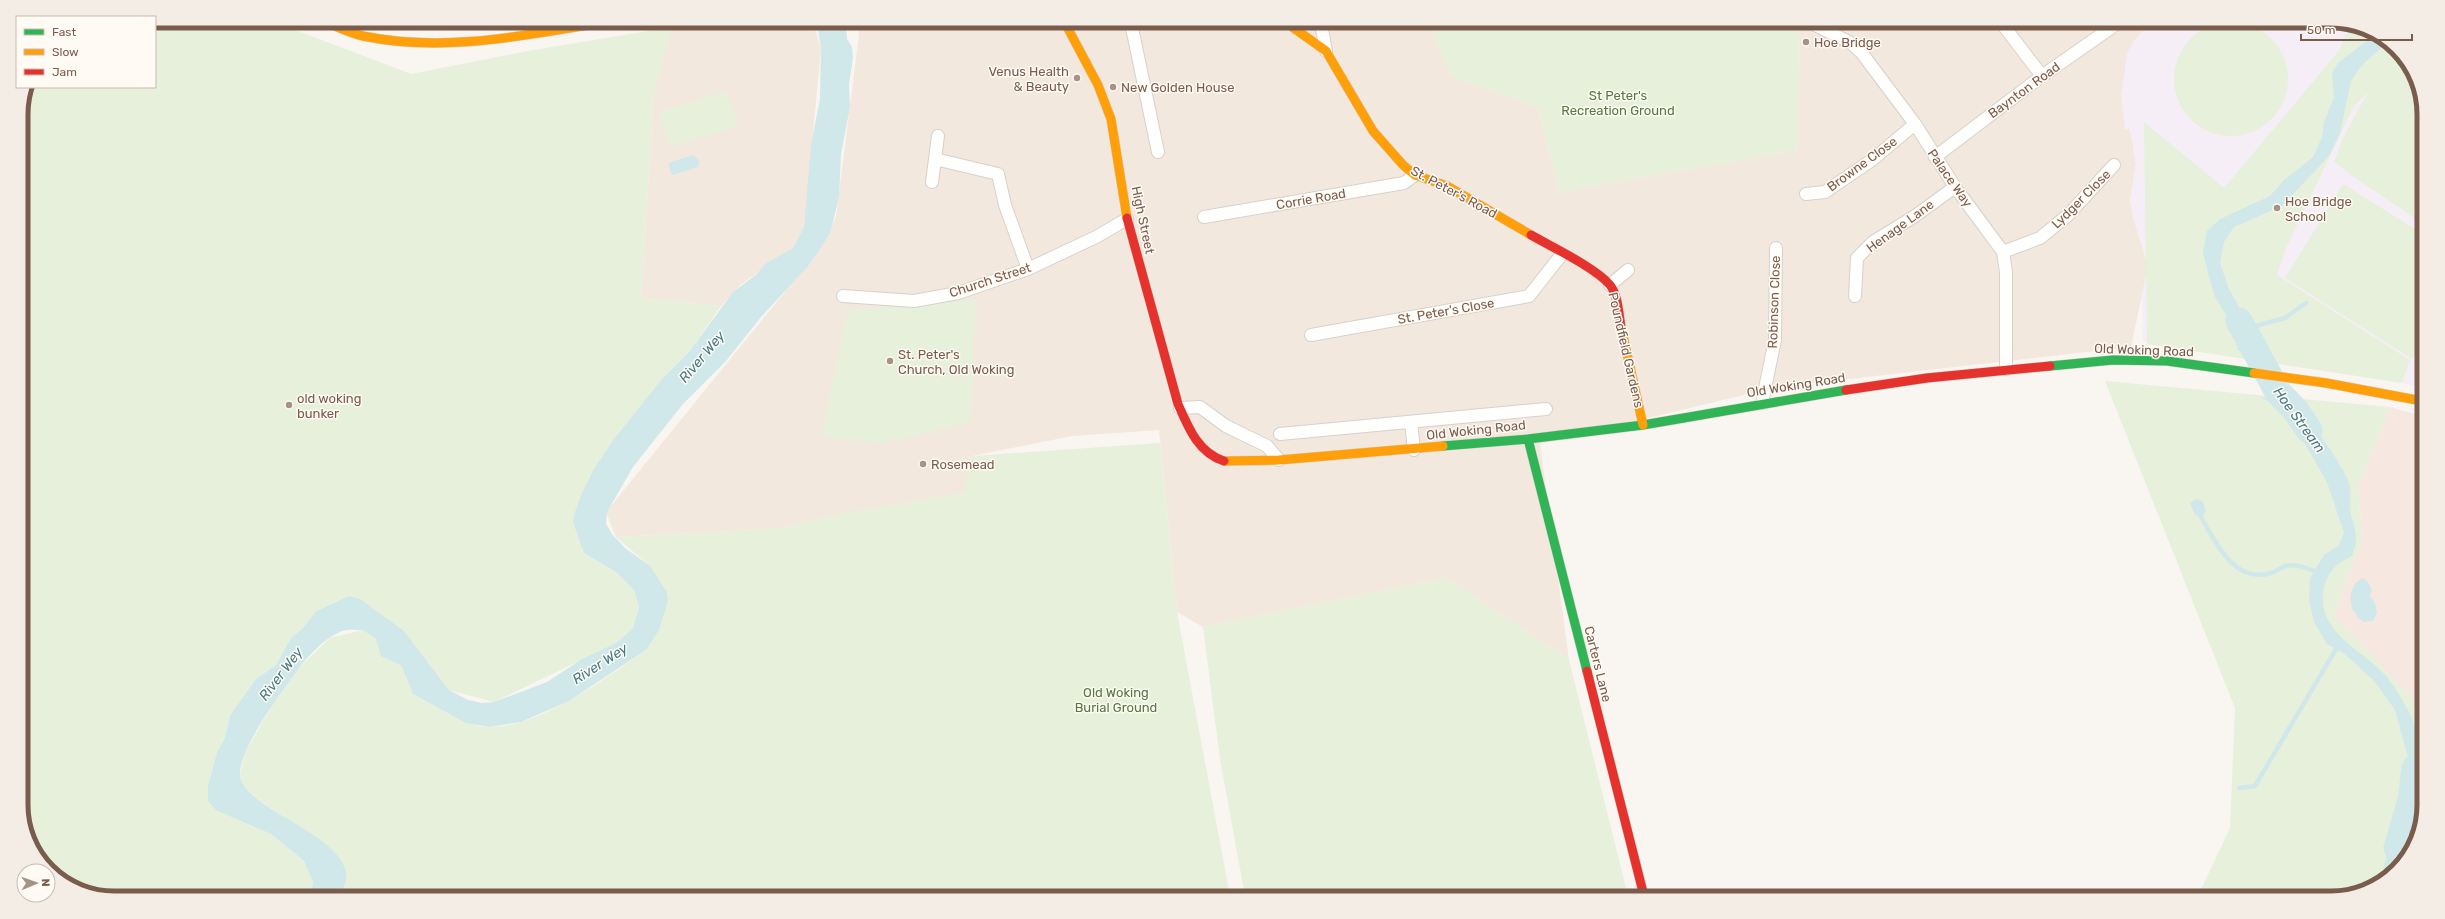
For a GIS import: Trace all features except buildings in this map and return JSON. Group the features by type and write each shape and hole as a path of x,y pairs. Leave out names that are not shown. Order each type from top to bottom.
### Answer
{"main road":[{"path":"340,28 361,36 404,43 450,44 491,40 568,28"},
{"name":"High Street","path":"1070,28 1098,85 1110,119 1127,219 1180,408 1188,428"},
{"name":"St. Peter's Road","path":"1294,28 1326,51 1340,78 1373,131 1403,165 1415,175 1447,186 1562,254"},
{"name":"Poundfield Gardens","path":"1562,254 1589,269 1610,285 1614,293 1643,425"},
{"name":"Old Woking Road","path":"1188,428 1200,446 1223,461 1279,460 1414,450 1643,425 1762,403 1927,378 2006,369 2113,360 2167,362 2229,369 2326,383 2417,400"},
{"name":"Carters Lane","path":"1528,438 1643,891"}],"street":[{"path":"1132,28 1158,152"},
{"name":"St. Peter's Road","path":"1322,28 1326,51"},
{"name":"Palace Way","path":"1821,28 1851,43 1861,52 1914,124 1955,187 2003,252 2006,272 2006,369"},
{"path":"2005,28 2042,76"},
{"name":"Baynton Road","path":"1935,157 2042,76 2112,28"},
{"name":"Browne Close","path":"1806,194 1825,192 1872,160 1914,124"},
{"path":"932,182 938,136"},
{"path":"935,158 998,174 1005,205 1028,269"},
{"name":"Lydger Close","path":"2003,252 2040,238 2068,215 2114,165"},
{"name":"Corrie Road","path":"1204,218 1404,183 1415,175"},
{"name":"Henage Lane","path":"1855,296 1857,258 1873,242 1915,216 1955,187"},
{"name":"Church Street","path":"843,296 914,301 958,293 1028,269 1096,237 1127,219"},
{"name":"Robinson Close","path":"1762,403 1775,340 1776,248"},
{"name":"St. Peter's Close","path":"1311,335 1529,296 1562,254"},
{"path":"1610,285 1628,270"},
{"path":"1180,408 1200,407 1226,426 1267,446 1279,460"},
{"path":"1280,434 1546,409"},
{"path":"1411,422 1414,450"}],"shaded area":[{"path":"670,28 815,28 821,48 804,227 793,248 740,285 721,306 641,298 654,94"},
{"path":"857,28 1431,28 1451,76 1538,107 1559,192 1798,150 1800,28 2146,28 2133,42 2125,129 2129,128 2131,134 2136,165 2130,200 2133,217 2148,266 2131,347 1777,387 1540,444 1569,660 1446,578 1203,627 1177,612 1159,430 1072,436 972,456 965,493 848,513 774,529 616,537 606,512 823,245 836,217 859,35"},
{"name":"Hoe Bridge School","path":"2146,28 2331,28 2353,31 2369,37 2392,53 2405,71 2410,81 2417,109 2417,387 2264,349 2143,342 2142,297 2148,266 2133,217 2130,200 2136,165 2131,134 2129,128 2125,129 2121,96 2127,54 2133,42"},
{"path":"2390,407 2417,415 2417,704 2334,615 2362,539 2358,488"}],"green space":[{"path":"156,28 290,28 411,74 528,51 672,28 654,94 641,298 721,306 689,352 584,553 616,572 634,590 639,607 633,628 616,643 494,702 449,690 404,631 315,612 302,629 291,638 276,665 256,679 230,715 225,738 217,752 208,786 208,801 271,834 304,861 313,882 311,891 109,891 97,889 76,882 62,873 56,868 56,863 51,863 46,857 37,843 33,832 28,810 28,114 33,88 156,88"},
{"name":"St Peter's Recreation Ground","path":"1431,28 1800,28 1798,150 1559,192 1538,107 1451,76"},
{"path":"2205,28 2257,28 2272,38 2279,47 2287,68 2287,90 2279,111 2272,120 2263,127 2242,135 2220,135 2199,127 2190,120 2183,111 2175,90 2175,68 2178,57 2190,38"},
{"path":"2348,30 2369,37 2392,53 2405,71 2410,81 2417,109 2417,220 2351,175 2334,161 2344,136 2368,92 2354,106 2286,248 2277,275 2410,360 2402,383 2147,344 2144,122 2224,188 2338,52"},
{"path":"727,91 738,126 670,147 659,112"},
{"path":"2343,184 2417,230 2417,350 2412,359 2285,278"},
{"path":"976,299 970,423 880,443 831,438 821,435 848,310"},
{"path":"2105,381 2390,407 2358,488 2362,539 2334,615 2417,704 2416,816 2410,838 2405,848 2392,866 2369,882 2348,889 2336,891 2200,891 2230,828 2235,708"},
{"name":"Old Woking Burial Ground","path":"1160,443 1177,612 1229,891 340,891 322,842 255,797 243,785 240,775 245,753 275,700 300,667 330,638 363,630 376,639 401,665 413,694 465,721 479,726 499,727 520,722 567,702 611,675 646,650 650,566 616,537 774,529 847,513 964,493 972,456"},
{"path":"1446,578 1569,660 1627,891 1244,891 1220,759 1203,627"}],"water":[{"path":"446,28 473,28 459,29"},
{"name":"River Wey","path":"818,28 846,28 847,39 852,47 853,58 849,84 850,107 841,154 839,197 831,230 823,245 808,266 761,317 726,361 683,404 652,443 633,467 607,512 606,524 612,534 625,548 650,566 667,592 668,601 659,630 646,650 569,701 521,722 490,727 466,723 413,694 401,665 381,656 376,639 363,630 344,630 322,643 304,662 288,683 253,736 246,750 240,774 244,786 256,798 327,845 340,859 346,873 345,884 342,891 311,891 313,882 304,861 271,834 216,810 208,801 208,786 217,752 225,738 230,715 256,679 276,665 291,638 302,629 315,612 349,596 360,599 404,631 449,690 468,700 482,703 494,702 547,682 582,659 616,643 633,628 639,607 634,590 616,572 584,553 573,522 575,512 582,493 594,469 614,439 662,379 689,352 733,292 757,274 765,264 793,248 804,227 811,145 820,99 821,48"},
{"path":"2370,38 2383,46 2361,66 2351,81 2340,133 2329,156 2282,206 2234,227 2224,242 2220,263 2229,289 2266,354 2238,351 2235,329 2215,297 2208,273 2203,252 2207,231 2220,219 2270,196 2284,180 2313,157 2322,137 2324,122 2334,97 2332,73 2338,63"},
{"path":"693,155 699,160 698,167 672,175 668,163"},
{"path":"2259,397 2297,402 2335,457 2348,479 2350,487 2350,511 2356,535 2356,544 2352,556 2337,565 2330,573 2324,588 2323,603 2326,617 2333,628 2354,649 2387,677 2407,708 2417,735 2417,807 2405,801 2411,768 2395,710 2375,682 2345,654 2327,644 2314,622 2309,600 2310,578 2324,555 2338,546 2344,533 2327,482 2282,407"},
{"path":"2196,499 2203,501 2206,512 2201,517 2195,515 2190,503"},
{"path":"2362,578 2367,581 2372,590 2370,596 2375,603 2377,613 2373,621 2363,622 2354,612 2350,600 2353,588"},
{"path":"2401,810 2416,816 2405,848 2392,866 2381,874"}],"waterway":[{"path":"2244,329 2285,318 2306,303"},
{"name":"Hoe Stream","path":"2239,321 2278,392 2296,411 2309,430"},
{"path":"2201,517 2220,549 2228,559 2247,573 2258,575 2271,573 2289,565 2318,572"},
{"path":"2239,788 2255,786 2339,644"},
{"name":"Hoe Stream","path":"2397,848 2411,800 2415,768"}],"traffic: fast":[{"path":"2050,366 2113,360 2167,361 2254,373"},
{"path":"1443,446 1528,439 1643,425 1846,390"},
{"path":"1528,439 1587,671"}],"traffic: slow":[{"path":"340,28 363,36 393,41 424,43 516,37 570,28"},
{"path":"1068,28 1098,85 1111,119 1127,218"},
{"path":"1294,28 1326,51 1373,131 1403,165 1415,175 1447,186 1531,235"},
{"path":"1621,327 1643,425"},
{"path":"2254,373 2326,383 2417,400"},
{"path":"1224,461 1279,460 1443,446"}],"traffic: jam":[{"path":"1127,218 1178,404 1190,430 1201,446 1207,452 1224,461"},
{"path":"1531,235 1584,265 1603,278 1610,285 1615,294 1621,327"},
{"path":"1846,390 1927,378 2050,366"},
{"path":"1587,671 1643,891"}],"place":[{"name":"Hoe Bridge","path":"1806,42"},
{"name":"Venus Health & Beauty","path":"1077,78"},
{"name":"New Golden House","path":"1113,87"},
{"name":"Hoe Bridge School","path":"2277,208"},
{"name":"St. Peter's Church, Old Woking","path":"890,361"},
{"name":"old woking bunker","path":"289,405"},
{"name":"Rosemead","path":"923,464"}]}
